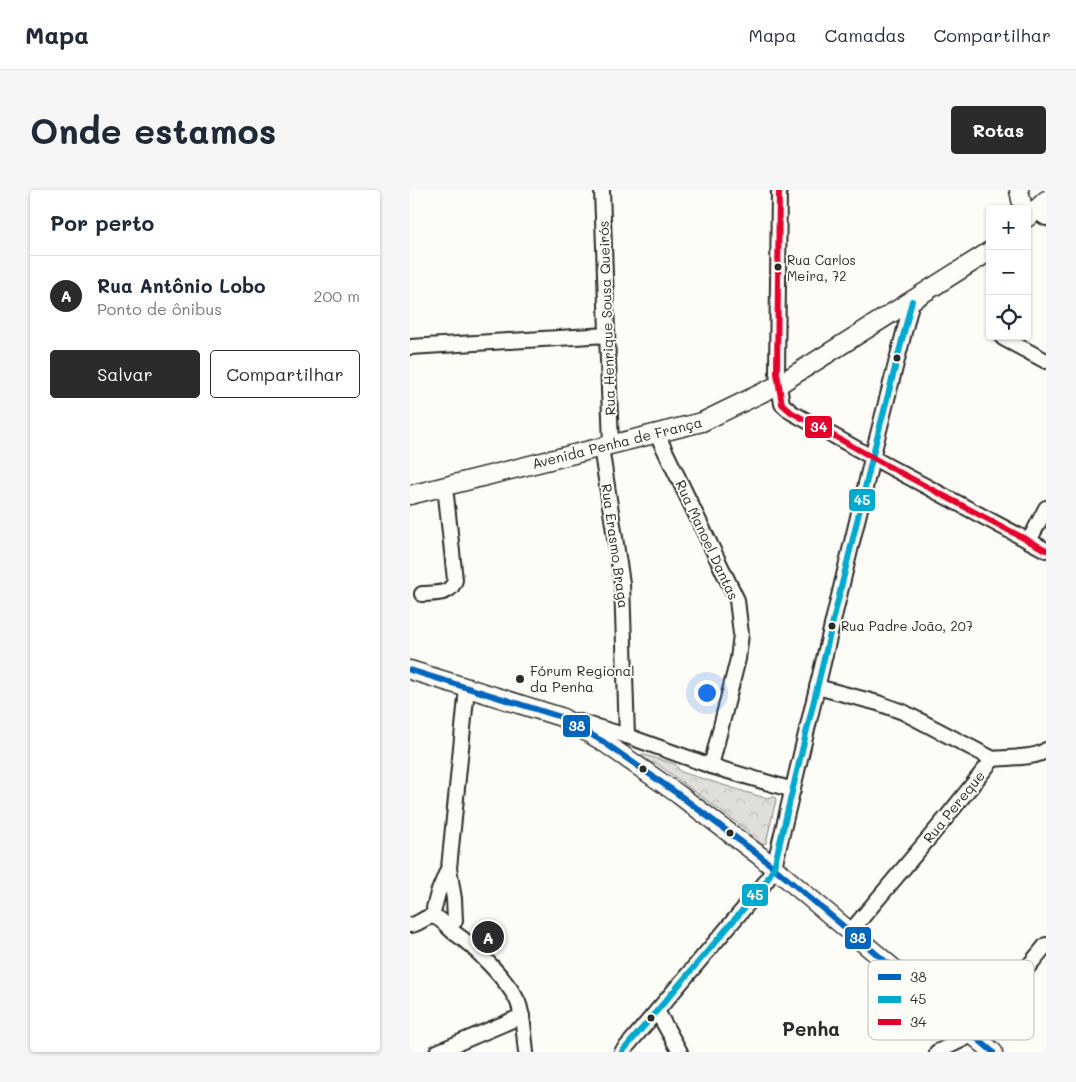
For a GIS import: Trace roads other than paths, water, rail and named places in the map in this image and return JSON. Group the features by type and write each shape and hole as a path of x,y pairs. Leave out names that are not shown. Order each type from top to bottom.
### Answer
{"main road":[{"path":"1019,190 1035,211"},
{"name":"Avenida Penha de França","path":"410,495 702,422 778,385 986,254"},
{"path":"410,670 562,717 602,741 644,769 774,867 883,960"},
{"path":"979,1040 993,1052"}],"street":[{"name":"Rua Henrique Sousa Queirós","path":"602,190 607,335 606,446"},
{"path":"779,190 778,385 782,404 791,412 872,458 1046,550"},
{"path":"622,1052 757,893 774,867 872,458 912,301"},
{"path":"410,346 607,335"},
{"path":"1007,340 1046,361"},
{"name":"Rua Manoel Dantas","path":"657,434 737,600 740,617 741,634 738,659 711,766"},
{"name":"Rua Erasmo Braga","path":"606,446 622,584 627,736"},
{"path":"422,594 447,591 454,586 455,580 445,486"},
{"path":"1029,541 1046,508"},
{"name":"Rua Pereque","path":"817,687 878,703 903,712 993,759 850,932"},
{"path":"462,937 455,921 449,868 467,688"},
{"path":"562,717 627,736 711,766 792,790"},
{"path":"993,759 1042,754 1046,750"},
{"path":"434,908 438,893 449,868"},
{"path":"410,919 423,910 434,908 447,913 455,921"},
{"path":"410,925 414,925 424,919 437,918 462,937 507,984 517,1001 522,1016 526,1052"},
{"path":"1034,960 1046,946"},
{"path":"657,1011 680,1052"},
{"path":"437,1052 522,1016"},
{"path":"937,1052 960,1040"}],"place":[{"name":"Rua Carlos Meira, 72","path":"778,267"},
{"name":"Rua Padre João, 207","path":"832,626"},
{"name":"Fórum Regional da Penha","path":"520,679"},
{"name":"Rua Antônio Lobo","path":"488,937"}],"district":[{"name":"Penha","path":"811,1029"}]}
